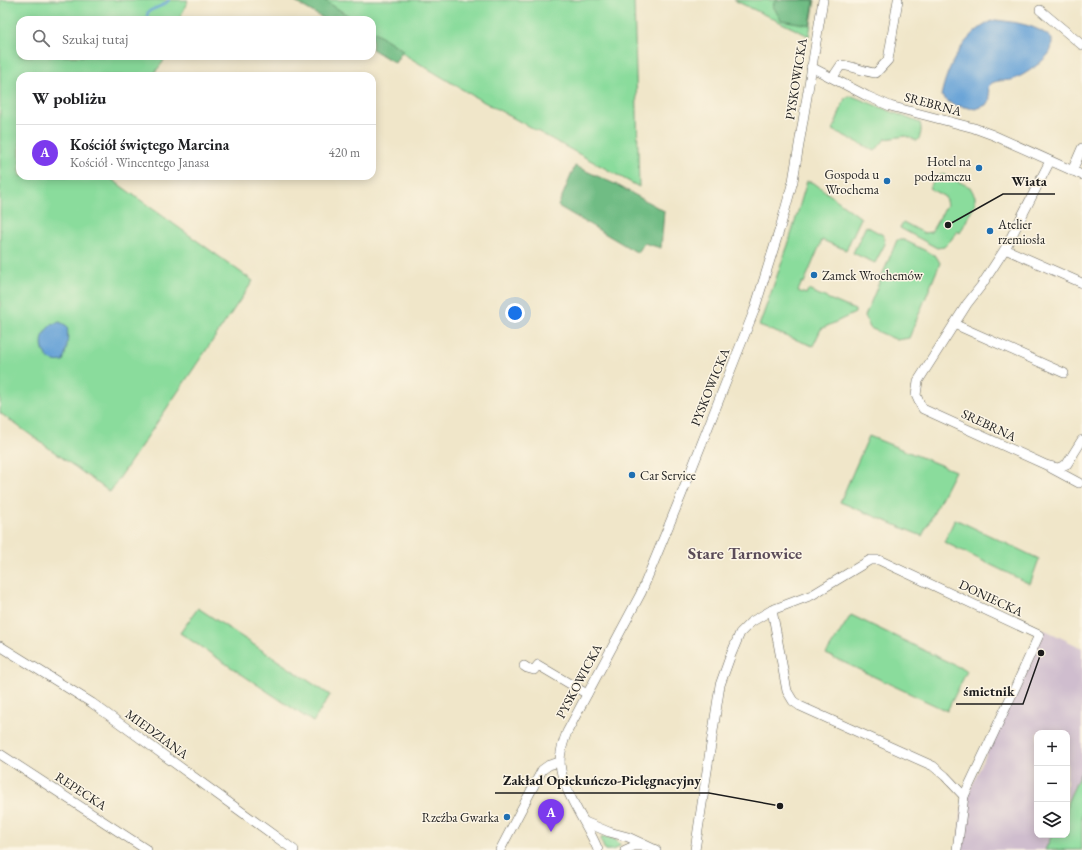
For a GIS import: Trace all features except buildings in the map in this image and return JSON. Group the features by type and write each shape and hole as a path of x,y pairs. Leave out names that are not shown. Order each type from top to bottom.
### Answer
{"street":[{"name":"PYSKOWICKA","path":"560,762 564,739 641,594 754,311 793,181 823,0"},
{"path":"833,77 841,65 876,74 881,69 888,60 898,0"},
{"path":"1040,10 1082,45"},
{"name":"SREBRNA","path":"812,67 867,96 890,106 974,128 1082,175"},
{"path":"1072,171 1082,148"},
{"name":"SREBRNA","path":"1050,161 1005,249 981,286 967,304 918,381 916,394 923,409 1046,465 1079,483"},
{"path":"1005,249 1082,283"},
{"path":"954,324 1064,373"},
{"name":"SREBRNA","path":"1046,465 1058,468 1067,464 1082,440"},
{"name":"DONIECKA","path":"695,850 720,686 730,656 740,633 751,622 772,610 812,595 870,560 879,560 1038,635 1015,688 964,796 957,850"},
{"path":"772,610 787,692 793,701 800,706 933,766 964,796"},
{"name":"MIEDZIANA","path":"0,646 92,704 294,850"},
{"path":"524,666 530,670 534,670 538,665 587,694"},
{"name":"REPECKA","path":"0,754 147,850"},
{"path":"500,850 542,770 549,765 560,762 564,781 598,850"},
{"path":"584,822 609,832 628,837 656,850"},
{"path":"594,840 598,835 609,832"},
{"path":"625,850 634,846 647,846"}],"shaded area":[{"path":"1041,628 1082,648 1082,771 1070,797 1070,730 1034,730 1034,838 1051,838 1045,850 957,850 962,808 1034,647"}],"green space":[{"path":"0,0 188,0 181,16 16,16 16,60 164,60 155,72 16,72 16,180 113,180 253,281 110,492 0,413"},
{"path":"292,0 324,0 349,16 319,16"},
{"path":"314,0 634,0 639,187 475,97 376,37 376,16 340,16"},
{"path":"734,0 815,0 809,36"},
{"path":"775,0 814,0 810,25 781,20 773,6"},
{"path":"376,33 403,50 395,63 376,51"},
{"path":"852,96 920,123 921,133 917,141 906,136 885,139 875,151 833,130 845,98"},
{"path":"575,166 617,185 664,211 661,248 644,243 638,253 558,206"},
{"path":"942,174 970,187 975,196 975,204 960,233 957,231 944,247 937,248 900,228 903,222 924,233 931,232 947,205 945,197 929,188 937,176"},
{"path":"807,181 814,183 861,218 846,250 822,240 804,283 802,282 798,291 806,294 808,290 855,310 855,313 821,329 813,346 759,326 788,245"},
{"path":"866,226 883,235 885,244 875,263 853,253"},
{"path":"897,240 904,240 936,256 940,263 909,338 897,340 870,328 865,316"},
{"path":"869,436 955,471 922,536 840,502"},
{"path":"955,519 1039,559 1030,584 944,542"},
{"path":"198,608 330,695 313,722 180,633"},
{"path":"851,615 967,671 947,711 826,654"},
{"path":"1082,770 1082,850 1045,850 1051,838 1070,838 1070,796"},
{"path":"602,837 613,839 620,845 614,850 606,850 601,840"}],"water":[{"path":"995,20 1018,23 1040,30 1052,39 1052,47 1050,52 1038,64 1021,76 1011,80 992,83 988,87 990,99 986,105 976,109 953,105 941,96 953,62 966,41 975,32 984,25"},
{"path":"60,322 67,326 68,335 66,352 63,361 56,361 50,359 46,355 42,344 45,332 49,327"}],"waterway":[{"path":"147,16 148,12 165,4 169,0"}],"place":[{"name":"Hotel na podzamczu","path":"979,168"},
{"name":"Gospoda u Wrochema","path":"887,181"},
{"name":"Wiata","path":"948,225"},
{"name":"Atelier rzemiosła","path":"990,231"},
{"name":"Zamek Wrochemów","path":"814,275"},
{"name":"Car Service","path":"632,475"},
{"name":"śmietnik","path":"1041,653"},
{"name":"Zakład Opiekuńczo-Pielęgnacyjny","path":"780,806"},
{"name":"Rzeźba Gwarka","path":"507,817"},
{"name":"Kościół świętego Marcina","path":"551,832"}],"district":[{"name":"Stare Tarnowice","path":"745,553"}]}
